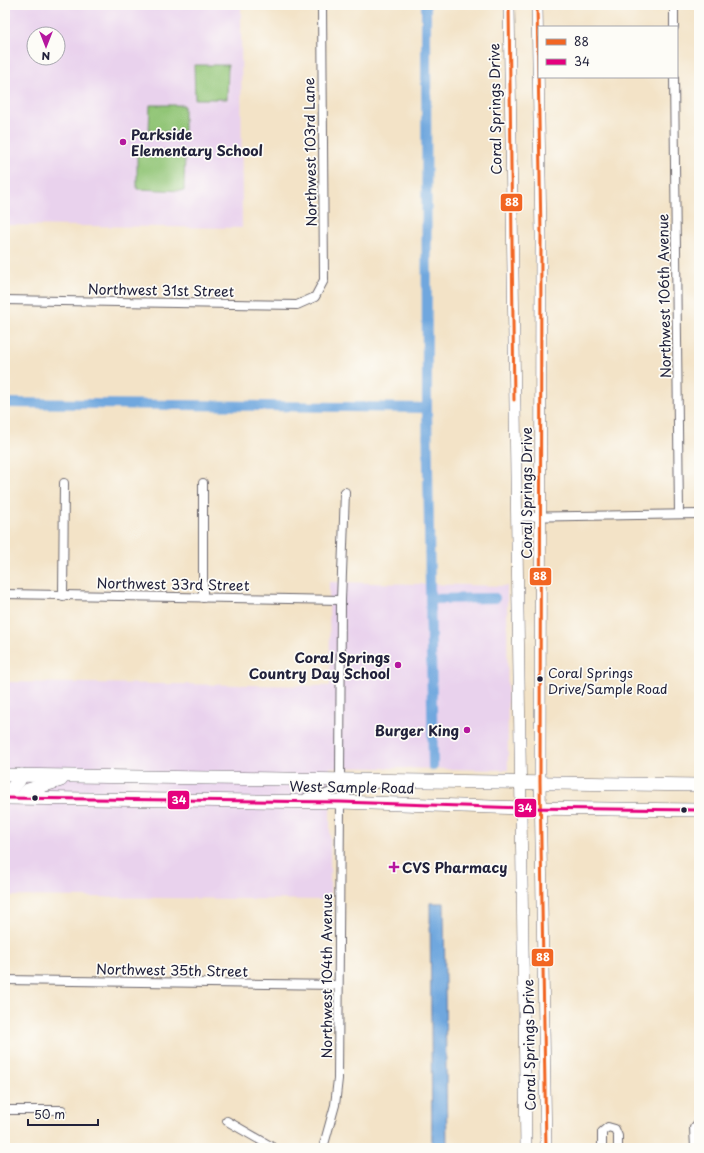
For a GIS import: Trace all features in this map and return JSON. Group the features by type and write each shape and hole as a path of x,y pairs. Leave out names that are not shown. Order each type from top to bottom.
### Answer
{"main road":[{"name":"Coral Springs Drive","path":"509,5 516,517 522,782 526,1148"},
{"name":"Coral Springs Drive","path":"537,5 538,62"},
{"name":"Coral Springs Drive","path":"538,78 541,234 540,808 546,1148"},
{"name":"West Sample Road","path":"5,775 699,785"},
{"path":"5,790 16,785 22,775"},
{"path":"20,798 28,790 78,776"},
{"name":"West Sample Road","path":"5,798 340,802 522,808 699,810"}],"street":[{"name":"Northwest 103rd Lane","path":"315,297 324,280 322,5"},
{"path":"674,5 674,26"},
{"name":"Northwest 106th Avenue","path":"674,78 680,514"},
{"name":"Northwest 31st Street","path":"5,300 297,305 315,297"},
{"path":"63,596 64,483"},
{"path":"202,598 203,483"},
{"path":"272,801 332,792 337,788 340,779 341,600 345,492"},
{"path":"516,517 699,514"},
{"name":"Northwest 33rd Street","path":"5,594 341,600"},
{"path":"340,802 342,796 352,790 395,780"},
{"name":"Northwest 104th Avenue","path":"323,1148 335,1105 338,1079 340,802"},
{"name":"Northwest 35th Street","path":"5,980 338,985"},
{"path":"5,1110 62,1110"},
{"path":"227,1121 274,1148"},
{"path":"695,1148 694,1128 699,1122"},
{"path":"602,1148 602,1132 604,1129 612,1127 617,1132 618,1148"}],"shaded area":[{"name":"Parkside Elementary School","path":"5,5 241,5 242,228 5,225"},
{"path":"329,582 507,586 508,770 330,767 330,900 5,896 5,682 330,686"}],"green space":[{"path":"194,65 228,65 227,99 195,99"},
{"path":"150,105 184,105 184,132 149,131"},
{"path":"137,151 185,152 184,191 137,189"}],"water":[{"path":"430,903 444,903 447,1148 432,1148"}],"waterway":[{"path":"426,5 427,408"},
{"path":"5,403 427,408 433,766"},
{"path":"430,599 495,598"}],"transit line":[{"name":"88","path":"509,5 514,400"},
{"name":"88","path":"537,5 538,62"},
{"name":"88","path":"538,78 541,234 540,782 546,1148"},
{"name":"34","path":"5,798 340,802 522,808 699,810"}],"place":[{"name":"Parkside Elementary School","path":"123,142"},
{"name":"Coral Springs Country Day School","path":"398,665"},
{"name":"Coral Springs Drive/Sample Road","path":"540,679"},
{"name":"Burger King","path":"467,730"},
{"name":"CVS Pharmacy","path":"394,867"}]}
